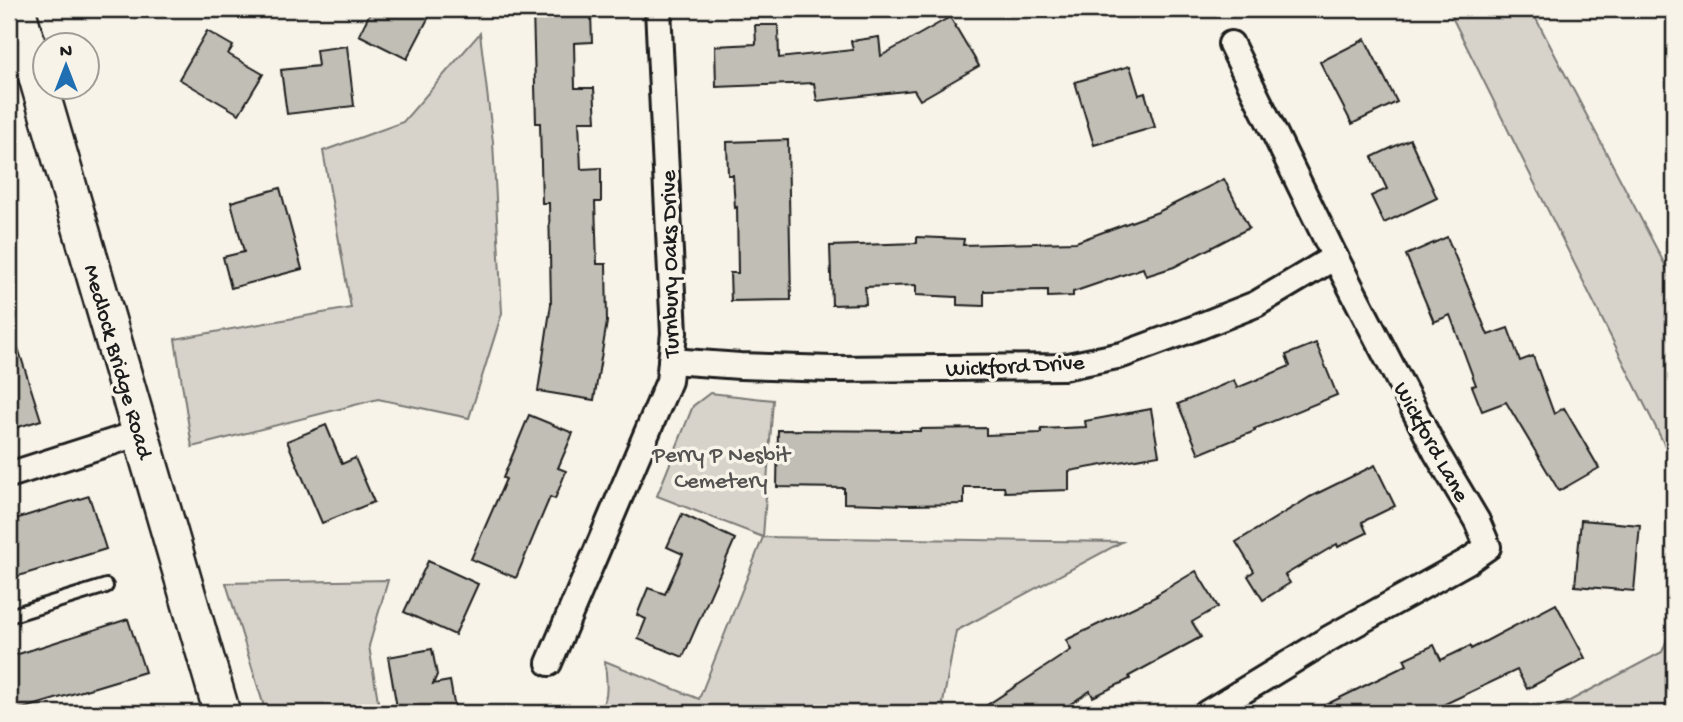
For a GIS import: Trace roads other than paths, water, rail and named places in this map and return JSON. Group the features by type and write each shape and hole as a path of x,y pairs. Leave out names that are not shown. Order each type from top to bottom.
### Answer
{"main road":[{"name":"Medlock Bridge Road","path":"17,9 222,713"}],"street":[{"name":"Turnbury Oaks Drive","path":"549,663 668,381 674,333 658,9"},
{"name":"Wickford Lane","path":"1207,713 1488,547 1477,521 1436,452 1335,257 1231,44"},
{"name":"Wickford Drive","path":"671,361 729,366 832,369 1063,367 1122,355 1256,304 1335,257"},
{"path":"9,475 141,433"}],"lane":[{"path":"9,616 106,586"}],"park label":[{"name":"Perry P Nesbit Cemetery","path":"721,466"}]}
